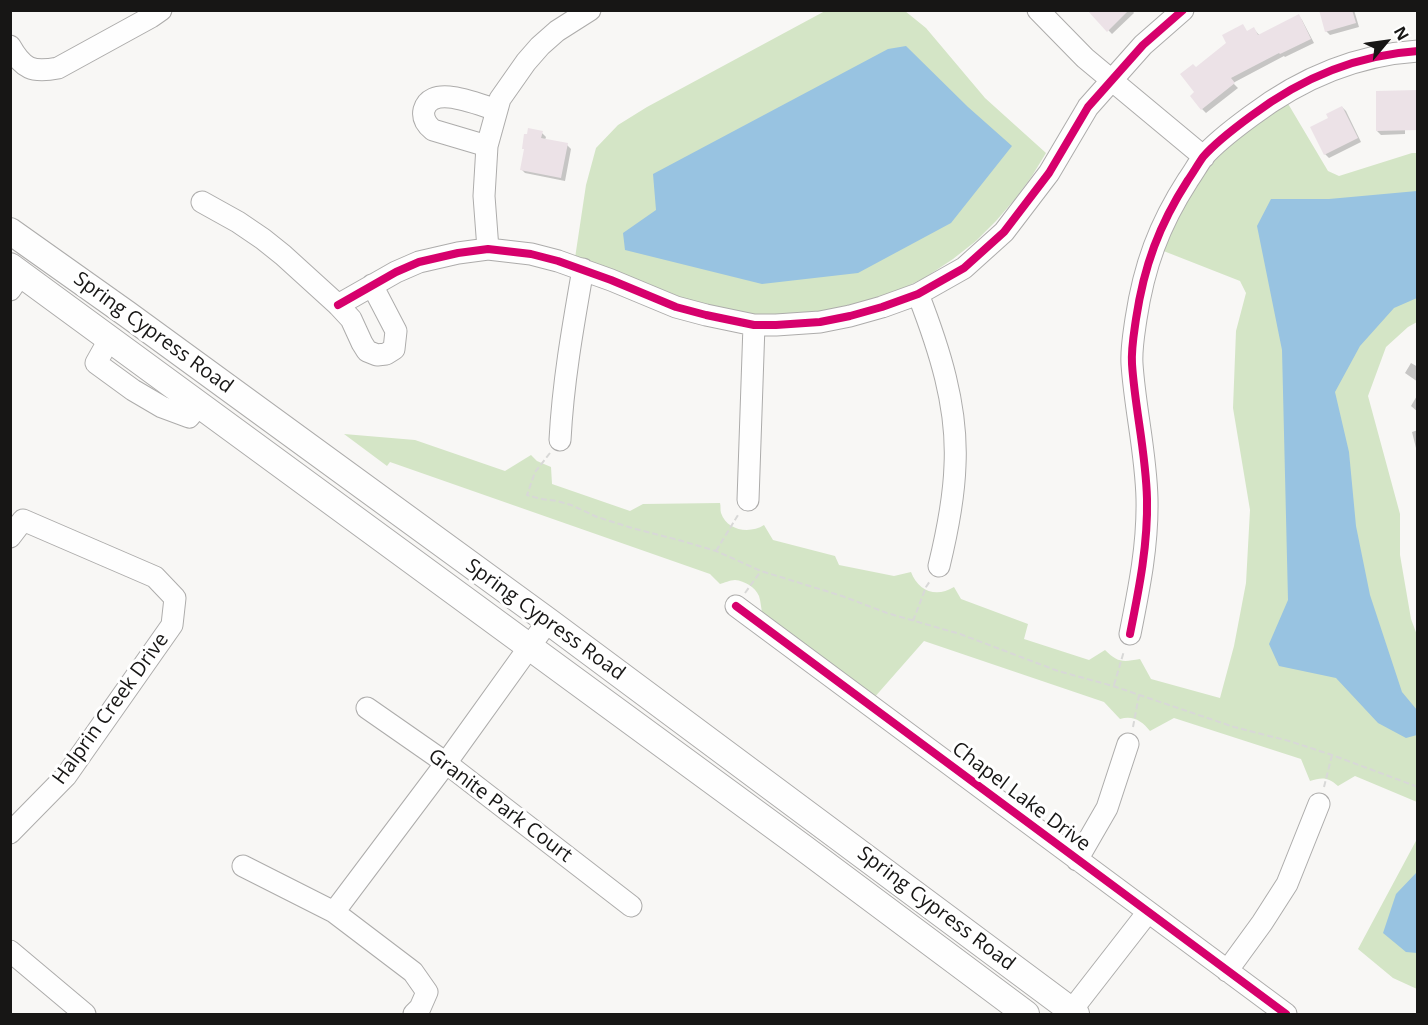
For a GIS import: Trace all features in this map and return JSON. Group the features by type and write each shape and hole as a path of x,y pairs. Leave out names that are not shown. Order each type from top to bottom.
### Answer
{"main road":[{"name":"Spring Cypress Road","path":"10,231 548,621 818,821 1071,1014"},
{"name":"Spring Cypress Road","path":"14,276 110,338 1026,1014"},
{"path":"110,338 127,314"},
{"path":"801,846 818,821"}],"street":[{"path":"10,46 28,68 44,71 58,68 161,10"},
{"path":"488,249 484,196 487,146 500,99 540,46 556,32 590,10"},
{"path":"1038,10 1085,58 1204,157"},
{"path":"338,305 396,272 419,262 488,249 531,254 558,261 676,307 754,325 820,322 882,307 918,294 964,268 1004,232 1049,173 1088,107 1143,45 1183,10"},
{"path":"1130,634 1145,548 1147,501 1132,362 1134,329 1139,294 1148,260 1166,219 1204,157 1234,129 1269,102 1340,66 1375,57 1418,51"},
{"path":"487,146 433,130 423,117 425,107 431,99 448,96 496,110"},
{"path":"202,202 238,222 283,255 351,319 367,351 377,355 386,354 394,349 396,331 372,285"},
{"path":"560,440 568,354 583,269"},
{"path":"918,294 939,351 952,410 955,464 953,491 939,566"},
{"path":"748,500 754,325"},
{"name":"Halprin Creek Drive","path":"10,832 66,776 172,625 174,598 154,577 17,529"},
{"name":"Chapel Lake Drive","path":"736,606 1286,1014"},
{"path":"334,912 446,763 548,621"},
{"name":"Granite Park Court","path":"367,708 446,763 631,906"},
{"path":"1077,860 1107,808 1128,744"},
{"path":"1227,971 1287,884 1319,804"},
{"path":"243,866 334,912 413,972 427,992 420,1008 414,1014"},
{"path":"1071,1014 1148,912"},
{"path":"10,951 85,1014"}],"path":[{"path":"560,440 535,472 527,495 564,503 597,517 716,551 761,571 842,596 887,614 960,634 1058,671 1113,686 1234,727 1332,754 1368,770 1418,787"},
{"path":"716,551 748,500"},
{"path":"913,621 926,587 939,566"},
{"path":"736,606 761,571"},
{"path":"1113,686 1130,634"},
{"path":"1128,744 1139,695"},
{"path":"1319,804 1332,754"}],"green space":[{"path":"825,11 905,11 926,28 985,98 1046,153 1015,199 976,241 926,277 898,291 870,302 807,314 740,314 677,299 575,258 586,185 596,148 618,125"},
{"path":"1287,102 1328,171 1339,176 1417,153 1417,322 1386,347 1368,396 1400,514 1400,555 1411,619 1417,635 1417,802 1355,776 1338,786 1325,779 1310,781 1301,759 1174,718 1150,731 1137,720 1120,719 1104,702 924,641 873,699 763,616 759,596 746,583 735,580 720,584 710,574 390,462 387,466 344,434 415,440 505,471 531,455 537,461 551,467 552,484 630,511 643,504 720,503 724,519 734,527 746,530 764,525 773,540 835,556 839,565 894,576 911,572 918,584 928,591 941,592 954,587 961,599 1028,624 1024,639 1089,660 1105,650 1121,660 1140,659 1151,679 1220,698 1234,646 1246,583 1250,510 1233,408 1236,331 1246,293 1240,281 1161,250 1197,181 1214,160 1233,141"},
{"path":"1417,839 1417,989 1393,978 1358,949"}],"water":[{"path":"906,46 968,107 1012,146 951,223 858,273 762,284 625,250 623,233 656,210 653,174 888,49"},
{"path":"1417,191 1417,298 1394,308 1360,346 1335,392 1349,452 1356,526 1370,595 1402,692 1417,710 1417,735 1406,738 1378,723 1336,678 1279,666 1269,644 1288,600 1282,350 1257,226 1271,199 1329,199"},
{"path":"1417,872 1417,953 1406,952 1383,933 1396,894"}],"building":[{"path":"1087,10 1129,10 1107,32"},
{"path":"1319,10 1352,10 1356,23 1325,32"},
{"path":"1299,14 1311,39 1231,78 1235,83 1201,110 1190,96 1194,92 1180,74 1193,64 1196,67 1226,43 1222,35 1243,24 1247,31 1254,27 1258,35"},
{"path":"1418,90 1418,130 1376,131 1376,91"},
{"path":"1342,106 1358,138 1324,155 1310,127 1328,118 1326,114"},
{"path":"528,128 543,131 541,138 568,143 561,178 520,170 524,134 527,134"}],"cycle path":[{"path":"338,305 396,272 419,262 488,249 531,254 558,261 676,307 754,325 820,322 882,307 918,294 964,268 1004,232 1049,173 1088,107 1143,45 1183,10"},
{"path":"1130,634 1142,567 1147,516 1143,448 1133,381 1132,347 1143,281 1154,246 1169,213 1203,157 1213,146 1270,103 1309,80 1330,71 1373,58 1418,51"},
{"path":"736,606 1286,1014"}]}
